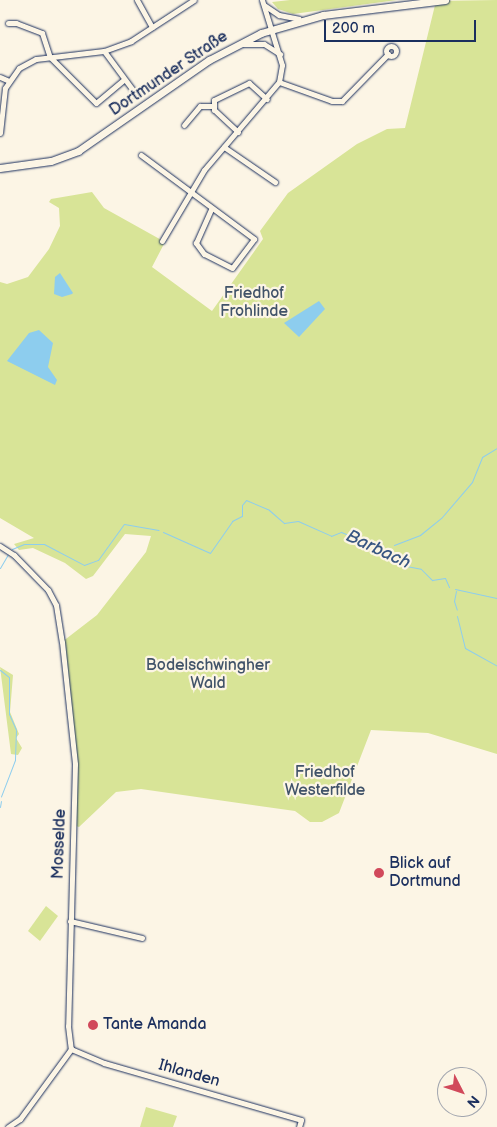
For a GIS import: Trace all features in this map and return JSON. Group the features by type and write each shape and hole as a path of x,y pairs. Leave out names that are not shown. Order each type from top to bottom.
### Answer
{"main road":[{"name":"Dortmunder Straße","path":"0,168 50,161 78,151 209,60 236,44 272,29 299,19 445,0"}],"street":[{"path":"137,0 152,27"},
{"path":"0,133 3,95 8,81 28,62 50,57 104,51 131,41 194,0"},
{"path":"263,2 279,15 299,19"},
{"path":"162,241 189,194 224,147 280,82 283,70 280,54 263,2"},
{"path":"8,23 16,23 42,33 50,57 96,103 123,80"},
{"path":"236,44 264,44 280,54"},
{"path":"104,51 123,80 135,93 132,95"},
{"path":"280,82 332,101 342,101 388,54"},
{"path":"0,77 8,81"},
{"path":"212,106 214,100 246,83 267,99"},
{"path":"184,125 200,106 212,106 238,132"},
{"path":"224,147 276,182"},
{"path":"141,155 189,194 211,209 254,239 232,268 204,254 196,243 196,236 211,209"},
{"name":"Mosselde","path":"0,546 14,555 48,590 56,605 62,642 75,764 70,921 71,1049"},
{"path":"70,921 142,938"},
{"path":"8,1127 20,1119 71,1049"},
{"name":"Ihlanden","path":"71,1049 104,1063 301,1120 299,1127"}],"green space":[{"path":"290,0 397,0 293,14 278,9 272,2"},
{"path":"497,0 497,754 428,733 371,730 339,813 322,822 310,822 295,811 141,789 116,792 79,827 76,826 77,780 62,642 97,615 146,552 151,536 125,534 93,576 86,579 65,563 33,548 19,550 14,544 34,538 0,518 0,282 7,284 28,277 49,249 60,226 59,208 49,202 51,199 92,192 104,208 165,242 152,267 212,311 263,239 260,231 288,193 357,144 387,129 405,128 436,1"},
{"path":"0,667 13,675 10,712 19,734 16,738 22,748 18,755 11,754"},
{"path":"46,906 58,916 40,941 28,931"},
{"path":"146,1107 177,1116 173,1127 140,1127"}],"water":[{"path":"60,273 72,294 62,297 54,294 55,277"},
{"path":"319,301 325,309 299,337 284,323"},
{"path":"39,330 53,343 48,367 57,380 55,385 7,361 29,333"}],"waterway":[{"path":"394,545 420,535 442,517 472,482 482,457 497,448"},
{"name":"Barbach","path":"163,532 210,553 232,521 242,516 242,505 246,500 269,510 284,523 298,521 331,536 341,532 389,551 401,565 421,569 432,580 445,578 449,587"},
{"name":"Barbach","path":"12,549 24,544 44,544 84,565 98,560 124,524 158,530"},
{"path":"0,568 8,554"},
{"name":"Barbach","path":"455,589 497,598"},
{"path":"456,591 454,601 457,610"},
{"path":"457,616 465,648 497,666"},
{"path":"0,670 9,677 9,714 16,730 15,760 1,796"},
{"path":"0,807 1,801"}],"place":[{"name":"Blick auf Dortmund","path":"379,873"},
{"name":"Tante Amanda","path":"93,1025"}],"park label":[{"name":"Friedhof Frohlinde","path":"254,303"},
{"name":"Bodelschwingher Wald","path":"208,675"},
{"name":"Friedhof Westerfilde","path":"325,782"}]}
